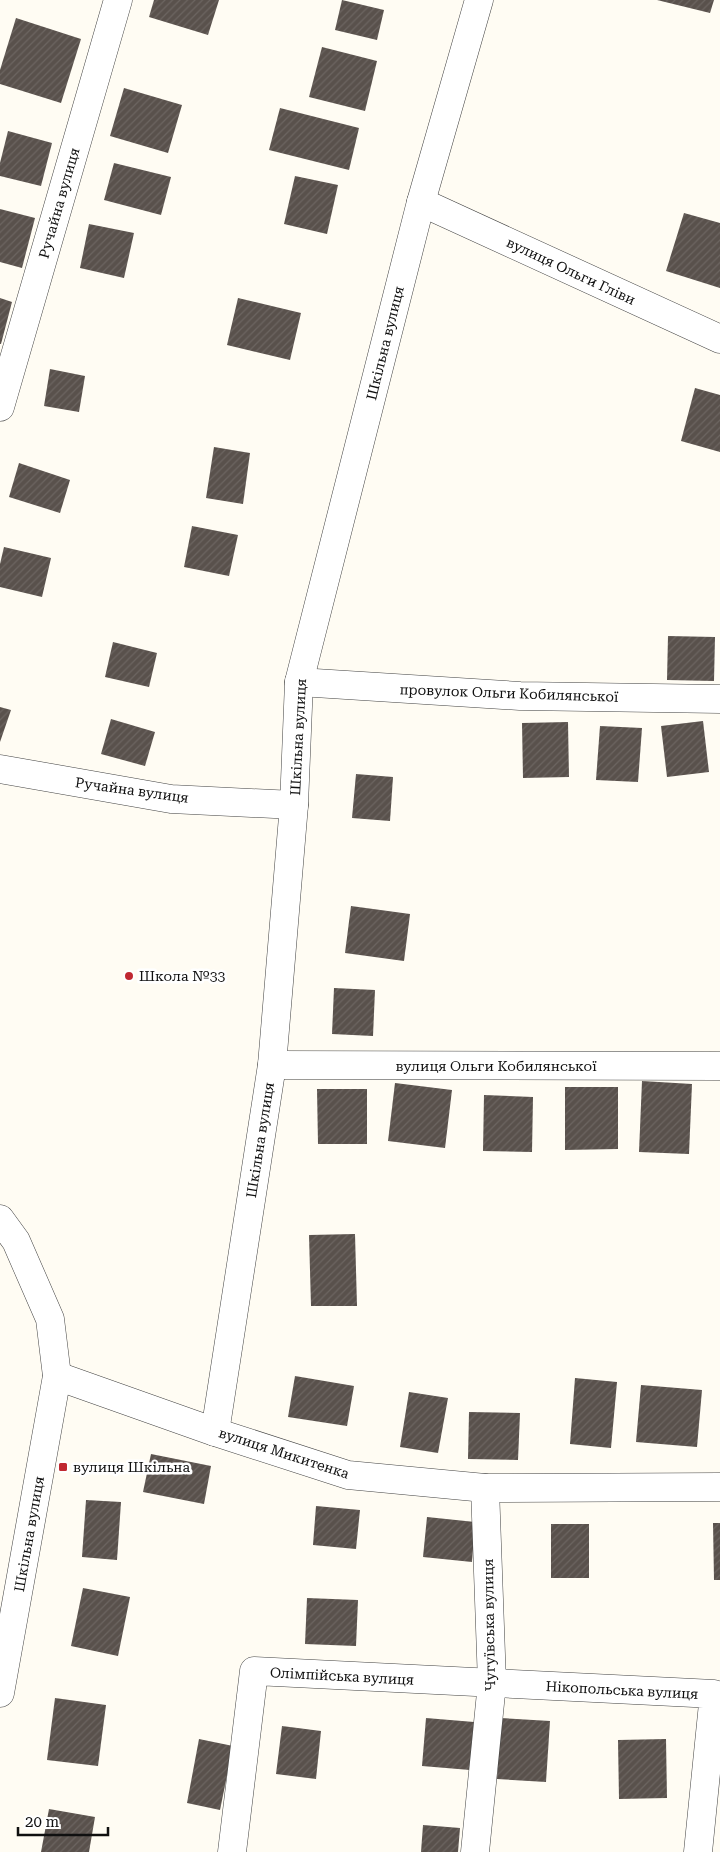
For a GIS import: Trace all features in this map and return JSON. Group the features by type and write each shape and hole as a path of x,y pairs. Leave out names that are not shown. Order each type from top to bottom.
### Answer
{"street":[{"name":"Ручайна вулиця","path":"0,407 118,0"},
{"name":"Шкільна вулиця","path":"215,1432 272,1065 294,805 299,682 421,202 479,0"},
{"name":"вулиця Ольги Гліви","path":"421,202 720,339"},
{"name":"провулок Ольги Кобилянської","path":"299,682 520,696 720,699"},
{"name":"Ручайна вулиця","path":"0,769 171,798 294,805"},
{"name":"вулиця Ольги Кобилянської","path":"272,1065 720,1066"},
{"path":"0,1219 16,1241 50,1319 57,1376"},
{"name":"Шкільна вулиця","path":"0,1693 57,1376"},
{"name":"вулиця Микитенка","path":"57,1376 215,1432 348,1475 485,1488 720,1487"},
{"name":"Чугуївська вулиця","path":"475,1852 492,1683 485,1488"},
{"name":"Олімпійська вулиця","path":"232,1852 254,1672 492,1683"},
{"name":"Нікопольська вулиця","path":"492,1683 714,1694 698,1852"}],"building":[{"path":"154,0 219,0 208,35 149,17"},
{"path":"342,0 384,10 377,40 335,30"},
{"path":"657,0 714,0 710,13"},
{"path":"16,18 81,39 61,103 0,84 0,70"},
{"path":"322,47 377,61 365,111 309,97"},
{"path":"124,88 182,105 168,153 110,136"},
{"path":"280,108 359,128 349,170 269,150"},
{"path":"8,131 52,143 41,186 0,176 0,163"},
{"path":"114,163 171,177 161,215 104,200"},
{"path":"295,176 338,185 327,234 284,224"},
{"path":"0,209 35,218 22,268 0,262"},
{"path":"684,213 720,223 720,288 666,271"},
{"path":"89,224 134,233 124,278 80,268"},
{"path":"0,298 12,302 1,344 0,344"},
{"path":"238,298 301,313 290,360 227,345"},
{"path":"50,369 85,376 79,412 44,406"},
{"path":"695,388 720,395 720,452 681,441"},
{"path":"214,447 250,453 243,504 206,498"},
{"path":"19,463 70,480 60,513 9,497"},
{"path":"192,526 238,535 229,576 184,567"},
{"path":"4,547 51,558 42,597 0,587 0,564"},
{"path":"668,636 715,637 714,681 667,680"},
{"path":"113,642 157,653 149,687 105,677"},
{"path":"0,707 11,710 0,742"},
{"path":"111,719 155,732 145,766 101,754"},
{"path":"703,721 709,772 667,777 661,726"},
{"path":"568,722 569,777 523,778 522,723"},
{"path":"600,726 642,728 638,782 596,780"},
{"path":"356,774 393,777 390,821 352,818"},
{"path":"351,906 410,914 404,961 345,953"},
{"path":"334,988 375,990 373,1036 332,1034"},
{"path":"642,1081 692,1084 689,1154 639,1152"},
{"path":"395,1083 452,1090 445,1148 388,1141"},
{"path":"565,1087 618,1087 618,1149 565,1150"},
{"path":"317,1089 367,1089 367,1144 318,1144"},
{"path":"484,1095 533,1097 532,1152 483,1151"},
{"path":"355,1234 357,1306 311,1306 309,1235"},
{"path":"295,1376 354,1386 347,1426 288,1417"},
{"path":"575,1378 617,1382 611,1448 570,1444"},
{"path":"641,1385 702,1390 697,1447 636,1442"},
{"path":"409,1392 448,1398 438,1453 400,1447"},
{"path":"469,1412 520,1413 518,1460 468,1459"},
{"path":"151,1454 211,1466 204,1504 143,1492"},
{"path":"86,1500 121,1502 117,1560 82,1557"},
{"path":"316,1506 360,1510 356,1549 313,1545"},
{"path":"427,1517 475,1522 472,1562 423,1557"},
{"path":"713,1523 720,1523 720,1580 714,1580"},
{"path":"551,1524 589,1524 589,1578 551,1578"},
{"path":"83,1588 130,1597 118,1656 71,1646"},
{"path":"307,1598 358,1600 356,1646 305,1644"},
{"path":"55,1698 106,1705 98,1766 47,1760"},
{"path":"426,1718 474,1722 470,1770 422,1766"},
{"path":"500,1718 550,1721 546,1782 497,1779"},
{"path":"282,1726 321,1731 316,1779 276,1774"},
{"path":"199,1739 233,1746 220,1810 187,1803"},
{"path":"666,1739 667,1798 619,1799 618,1740"},
{"path":"49,1809 95,1817 89,1852 41,1852"},
{"path":"423,1825 460,1828 458,1852 421,1852"}],"place":[{"name":"Школа №33","path":"129,976"},
{"name":"вулиця Шкільна","path":"63,1467"}]}
